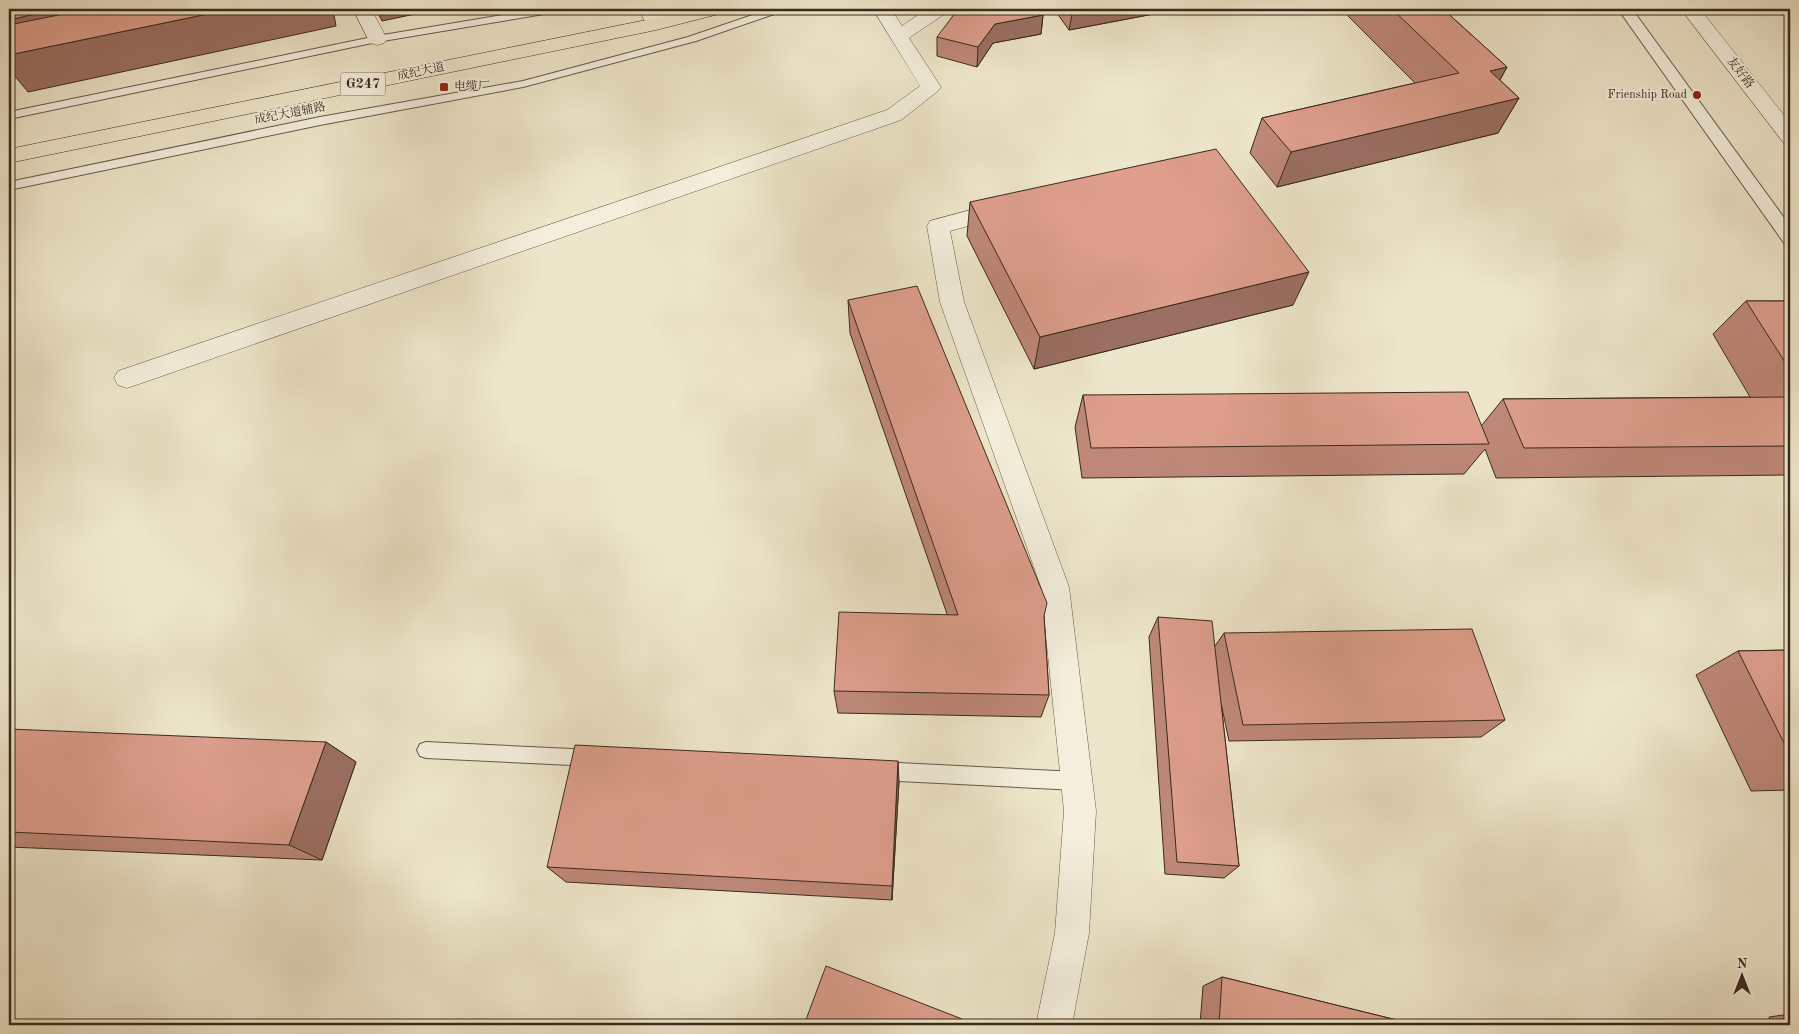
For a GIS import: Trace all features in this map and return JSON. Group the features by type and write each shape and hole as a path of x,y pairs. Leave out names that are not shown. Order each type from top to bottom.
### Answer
{"highway":[{"name":"成纪大道","path":"9,145 651,16 673,9"},
{"name":"成纪大道","path":"9,156 656,24 716,9"}],"street":[{"path":"362,9 377,39"},
{"path":"651,16 699,9"},
{"path":"127,378 894,115 931,88 882,9"},
{"path":"899,36 939,9"},
{"path":"1625,9 1790,239"},
{"name":"友好路","path":"1690,9 1790,137"},
{"path":"1024,204 938,226 952,302 1054,586 1080,811 1072,933 1054,1025"}],"lane":[{"path":"9,116 377,39 556,9"},
{"name":"成纪大道辅路","path":"9,186 320,122 523,84 692,39 778,9"},
{"path":"426,750 614,759"},
{"path":"860,770 1077,781"}],"building":[{"path":"9,9 56,9 9,20"},
{"path":"88,9 232,9 9,55 9,25"},
{"path":"958,9 1039,9 1043,15 995,24 978,47 937,37"},
{"path":"1392,9 1443,9 1507,67 1490,71 1519,98 1291,152 1262,118 1459,73"},
{"path":"1216,149 1309,272 1040,337 970,202"},
{"path":"917,286 1047,603 1044,616 1049,695 834,691 839,612 958,615 848,300"},
{"path":"1746,301 1790,301 1790,370"},
{"path":"1468,392 1489,444 1091,448 1083,395"},
{"path":"1790,397 1790,446 1524,448 1503,399"},
{"path":"1158,617 1212,621 1239,866 1177,862"},
{"path":"1472,629 1505,720 1243,725 1224,633"},
{"path":"1790,650 1790,755 1738,651"},
{"path":"9,729 326,742 289,845 9,832"},
{"path":"575,745 898,761 892,886 547,867"},
{"path":"826,966 962,1019 961,1025 804,1025"},
{"path":"1222,977 1417,1025 1219,1025"}],"place":[{"name":"电缆厂","path":"444,87"},
{"name":"Frienship Road","path":"1697,95"}]}
